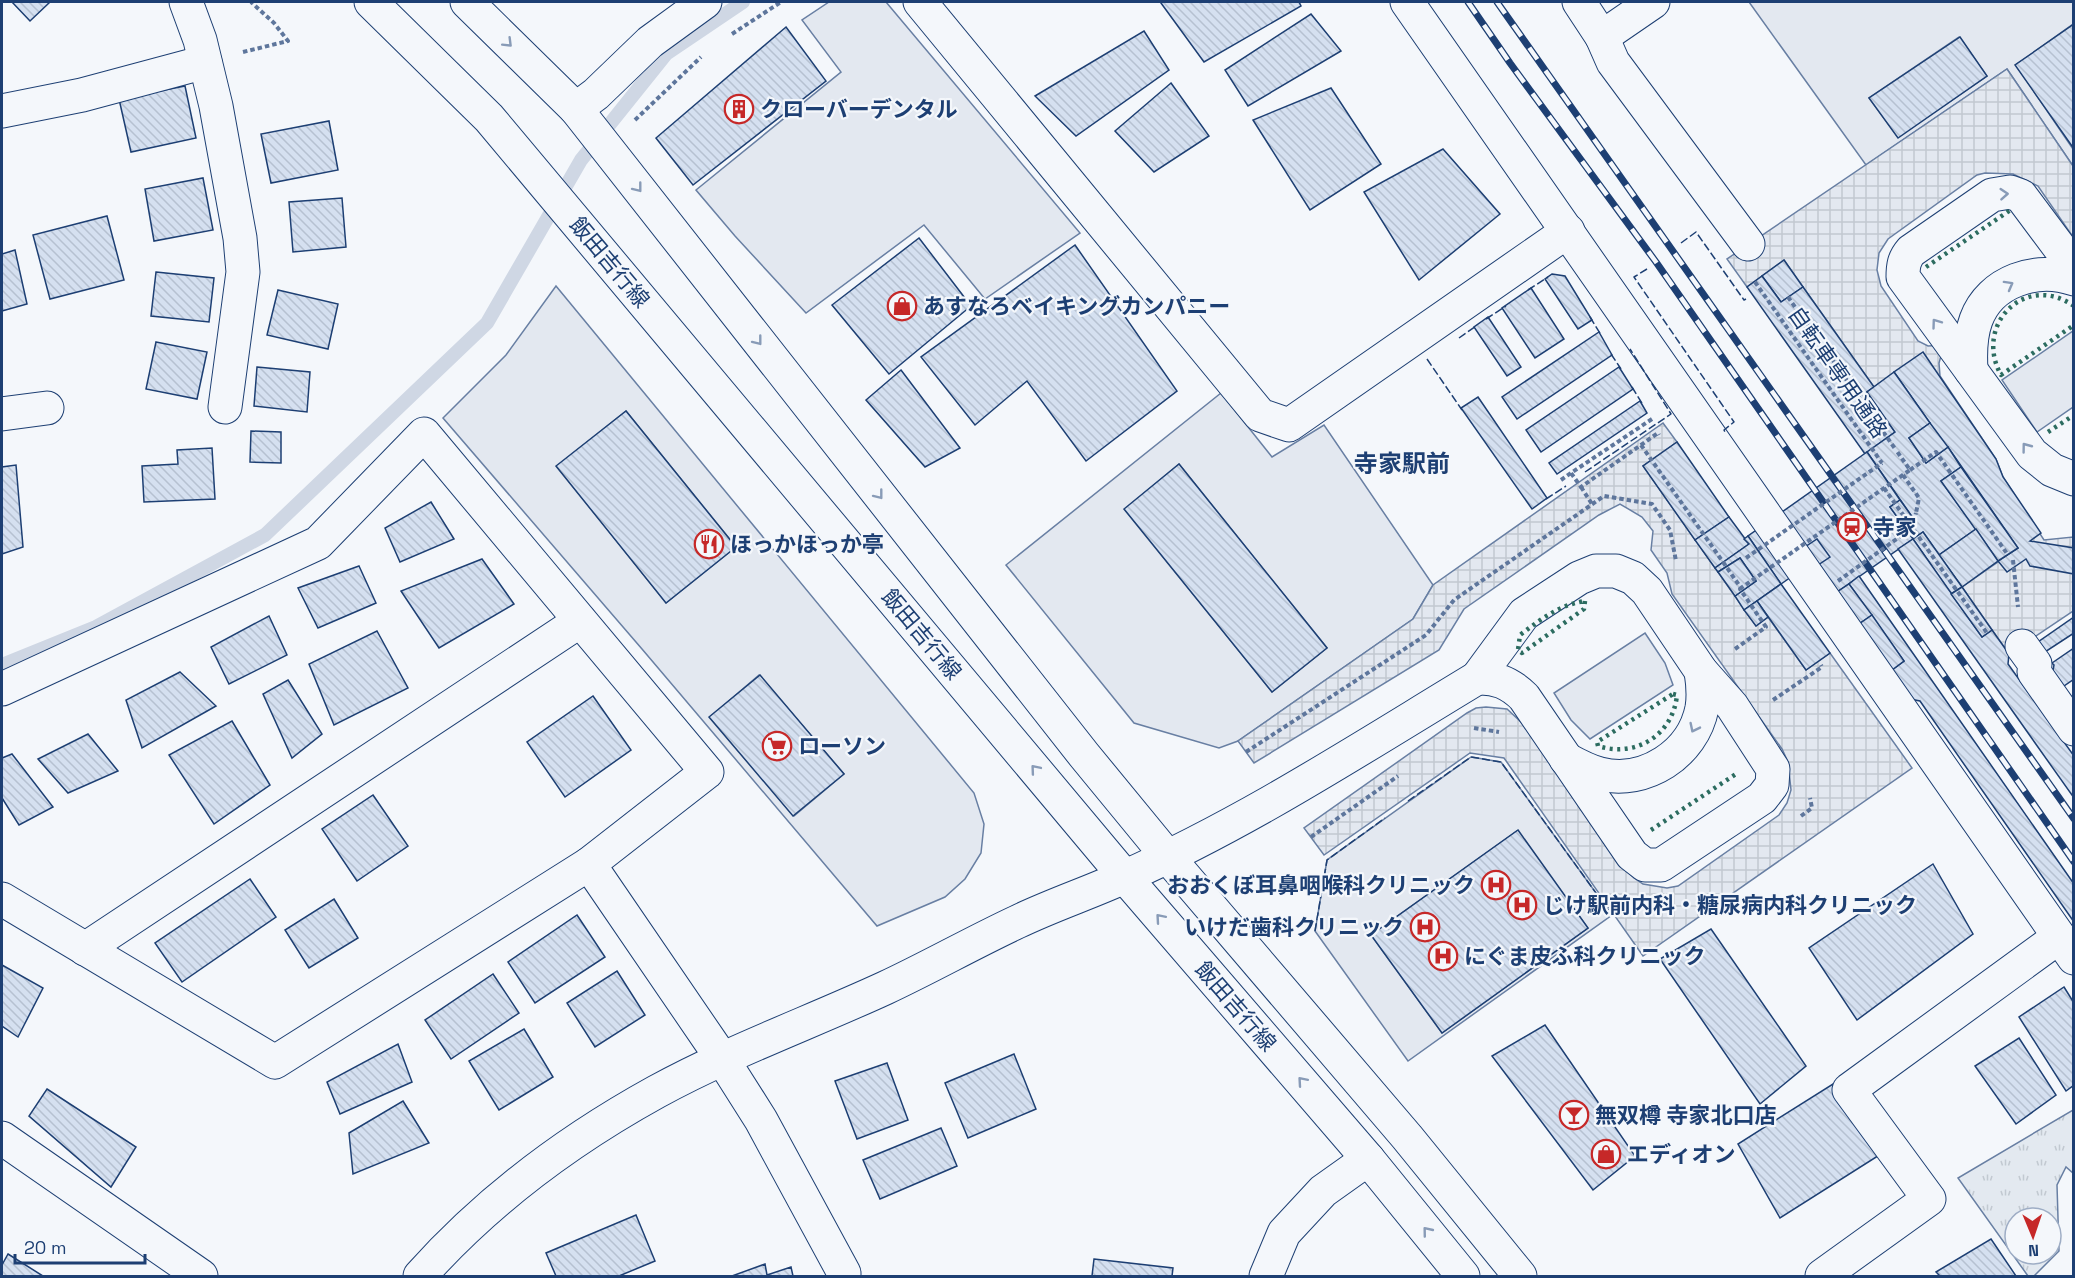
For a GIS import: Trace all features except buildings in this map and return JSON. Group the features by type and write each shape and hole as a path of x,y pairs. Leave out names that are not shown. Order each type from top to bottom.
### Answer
{"street":[{"path":"186,2 200,40 216,106 238,227 243,272 225,406"},
{"name":"飯田吉行線","path":"371,2 489,118 1125,877 1368,1159 1463,1276"},
{"name":"飯田吉行線","path":"467,2 576,109 1076,746 1407,1137 1520,1276"},
{"path":"576,109 596,94 650,42 705,2"},
{"path":"920,2 1260,415 1289,424 1568,231"},
{"path":"1407,2 2066,947 1849,1090 1929,1199 1822,1276"},
{"path":"1579,2 1602,37 1613,62 1748,244"},
{"path":"1602,37 1653,2"},
{"path":"2,111 82,95 205,62"},
{"path":"2073,267 2020,196 2010,192 1992,195 1911,251 1903,265 1903,277 2032,454 2052,470 2073,479"},
{"path":"1971,370 1970,351 1977,318 1986,303 1998,291 2029,275 2055,275 2073,279"},
{"path":"2,414 47,408"},
{"path":"2,689 318,543 424,434 706,772 589,864 275,1062 2,900"},
{"path":"420,1276 481,1216 536,1170 595,1128 649,1096 723,1060 888,987 1020,920 1125,877 1264,808 1477,678 1524,615 1579,578 1596,571 1616,571 1633,578 1647,591 1701,672 1732,706 1770,762 1774,777 1768,793 1762,798 1668,861 1652,866 1637,861 1524,697 1516,689 1497,679 1477,678"},
{"path":"85,949 580,621"},
{"path":"2022,646 2035,664 2034,672 2073,729"},
{"path":"1566,759 1583,769 1620,777 1639,774 1673,757 1696,727 1702,709 1701,672"},
{"path":"589,864 723,1060 761,1120 844,1276"},
{"path":"2,1138 201,1276"},
{"path":"1266,1276 1284,1233 1323,1191 1368,1159"}],"path":[{"path":"205,62 288,41 274,23 251,2"},
{"path":"726,38 781,2"},
{"path":"632,123 708,50"},
{"name":"自転車専用通路","path":"1746,558 1882,463 1754,281"},
{"path":"1788,297 1910,470"},
{"path":"1561,480 1659,414"},
{"path":"1581,487 1658,433 1663,441"},
{"path":"1641,445 1766,627 1733,651"},
{"path":"1741,588 1936,452 2008,555"},
{"path":"1571,473 1592,504"},
{"path":"1838,581 1912,528 1919,498 1903,475"},
{"path":"1884,488 1987,633"},
{"path":"2013,560 2022,646"},
{"path":"1769,703 1822,667 1818,662"}],"green space":[{"path":"2073,1110 2073,1173 2066,1167 2057,1185 2058,1206 2003,1206 2003,1241 1958,1178"},
{"path":"2021,1266 2044,1266 2034,1276 2028,1276"}],"shaded area":[{"path":"829,2 886,2 1080,233 985,299 924,225 806,313 696,190 841,72 802,20"},
{"path":"1749,2 2073,2 2073,24 2016,65 2073,149 2073,166 2007,69 1866,165","holes":["1959,37 1987,76 1898,137 1869,98"]},
{"path":"2007,69 2073,166 2073,237 2038,186 2013,174 1985,173 1977,175 1888,239 1879,253 1877,270 1881,286 1918,341 1928,346 1944,345 1939,363 1940,376 1996,459 2003,477 2044,540 2073,537 2073,611 2009,654 1962,587 2018,548 1895,373 1874,387 1784,260 1747,287 1727,259"},
{"path":"556,286 974,793 984,824 981,853 965,879 945,897 877,926 443,418 506,355","holes":["626,411 736,547 666,603 557,466","759,675 844,774 794,816 710,717"]},
{"path":"2073,331 2073,407 2037,432 2002,380"},
{"path":"1221,393 1272,457 1324,425 1433,585 1413,619 1238,741 1219,748 1134,723 1006,565","holes":["1179,464 1327,648 1272,692 1125,509"]},
{"path":"1663,423 1677,442 1643,466 1756,626 1768,617 1806,670 1830,653 1912,768 1643,956 1504,758 1470,753 1324,855 1304,828 1467,713 1476,708 1486,707 1507,709 1522,723 1625,869 1643,884 1667,888 1678,886 1779,815 1787,803 1791,790 1788,762 1782,749 1672,594 1667,573 1651,550 1653,531 1642,517 1620,504 1599,515 1464,609 1439,650 1254,763 1238,741 1413,619 1433,585"},
{"path":"1645,633 1665,663 1673,685 1590,739 1571,720 1554,693"},
{"path":"1471,757 1501,762 1612,915 1408,1061 1315,931 1327,860","holes":["1517,831 1588,928 1442,1033 1371,935"]}],"waterway":[{"path":"2,665 96,627 265,535 487,323 581,160 666,54 743,2"}],"railway":[{"path":"1468,2 1656,262 2074,862"},
{"path":"1497,2 2074,819"}],"hedge":[{"path":"1926,267 2012,209"},
{"path":"2074,306 2056,297 2038,295 2022,299 2009,309 1999,322 1994,338 1994,356 2001,375 2074,325"},
{"path":"2048,432 2074,415"},
{"path":"1585,601 1584,609 1522,653 1518,650 1520,635 1535,624 1559,609 1585,601"},
{"path":"1673,694 1677,695 1668,722 1650,740 1626,749 1598,746 1597,742 1673,694"},
{"path":"1651,830 1736,774"}],"fence":[{"path":"1681,243 1696,232 1744,300 1746,299"},
{"path":"1647,269 1634,277 1734,422 1724,430 1725,432"},
{"path":"1528,290 1548,277"},
{"path":"1486,319 1506,306"},
{"path":"1590,317 1601,335"},
{"path":"1459,338 1476,326"},
{"path":"1585,472 1671,414 1630,349"},
{"path":"1611,354 1621,369"},
{"path":"1427,359 1462,410"},
{"path":"1632,387 1643,405"},
{"path":"1546,499 1566,486"},
{"path":"1408,801 1471,757 1501,762 1612,915"},
{"path":"1315,931 1327,860 1385,818"}],"place":[{"name":"クローバーデンタル","path":"739,109"},
{"name":"あすなろベイキングカンパニー","path":"902,306"},
{"name":"寺家","path":"1852,527"},
{"name":"ほっかほっか亭","path":"709,544"},
{"name":"ローソン","path":"777,746"},
{"name":"おおくぼ耳鼻咽喉科クリニック","path":"1496,885"},
{"name":"じけ駅前内科・糖尿病内科クリニック","path":"1522,905"},
{"name":"いけだ歯科クリニック","path":"1425,927"},
{"name":"にぐま皮ふ科クリニック","path":"1443,956"},
{"name":"無双樽 寺家北口店","path":"1574,1115"},
{"name":"エディオン","path":"1606,1154"}],"district":[{"name":"寺家駅前","path":"1402,463"}]}
